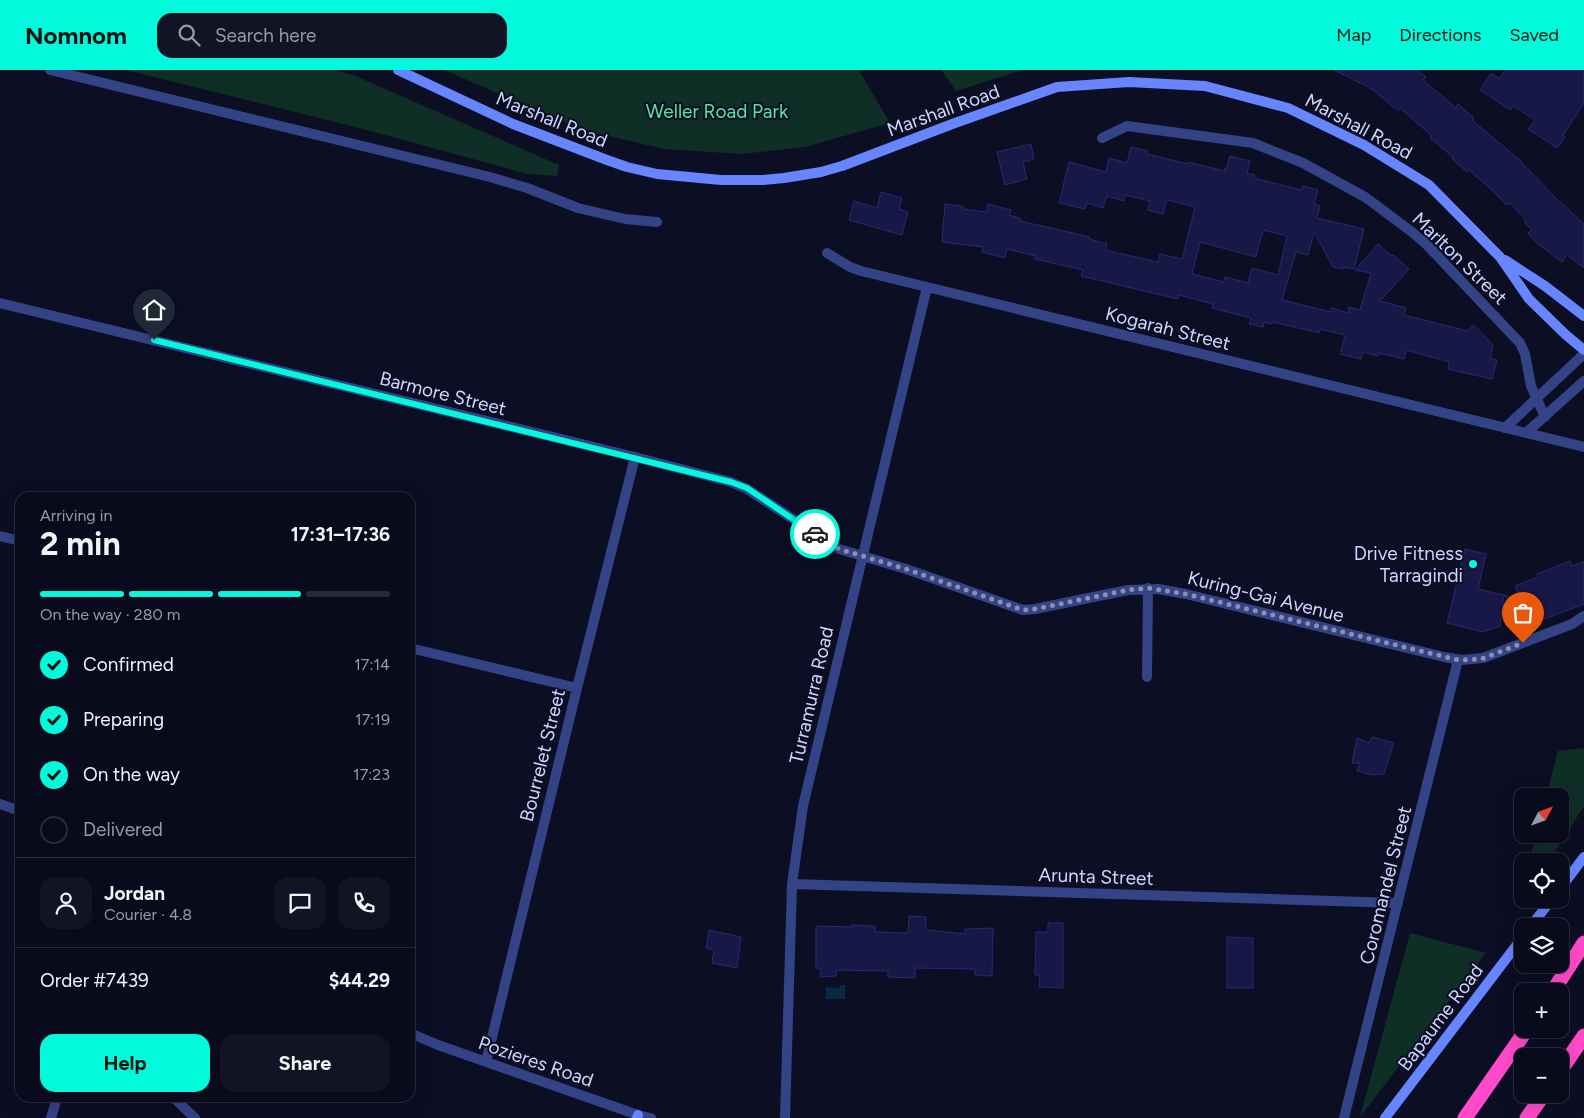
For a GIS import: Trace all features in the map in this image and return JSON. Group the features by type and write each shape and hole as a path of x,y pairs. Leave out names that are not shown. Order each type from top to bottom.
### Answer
{"highway":[{"path":"1558,983 1584,943"},
{"path":"1569,1058 1584,1036"},
{"path":"1466,1118 1522,1038"},
{"path":"1527,1118 1538,1103"}],"main road":[{"name":"Marshall Road","path":"398,70 521,127 614,163 657,174 722,180 763,180 821,172 1057,87 1129,82 1205,86 1288,108 1364,145 1429,185 1500,257 1530,299 1584,352"},
{"name":"Marshall Road","path":"1500,257 1544,286 1584,316"},
{"path":"1569,877 1584,857"},
{"path":"1537,918 1545,908"},
{"name":"Bapaume Road","path":"1385,1118 1514,949"}],"street":[{"path":"50,70 490,177 527,188 568,205 613,217 656,222"},
{"name":"Marlton Street","path":"1102,138 1128,126 1253,143 1303,163 1354,191 1379,207 1427,244 1520,343 1524,350 1528,375 1544,417"},
{"name":"Kogarah Street","path":"827,253 855,269 1584,447"},
{"name":"Turramurra Road","path":"785,1118 792,884 803,806 927,287"},
{"name":"Barmore Street","path":"0,303 635,457 741,485 832,545 862,556"},
{"path":"1505,428 1584,352"},
{"path":"1526,433 1584,381"},
{"name":"Bourrelet Street","path":"486,1062 635,457"},
{"path":"0,536 15,540"},
{"name":"Kuring-Gai Avenue","path":"862,556 906,569 1023,610 1122,591 1148,588 1186,594 1458,660 1474,660 1491,656 1572,624 1584,622"},
{"path":"1148,588 1148,677"},
{"name":"Kuring-Gai Avenue","path":"1572,624 1584,616"},
{"path":"415,649 577,688"},
{"name":"Coromandel Street","path":"1344,1118 1458,660"},
{"path":"0,804 15,809"},
{"name":"Arunta Street","path":"792,884 1398,903"},
{"name":"Pozieres Road","path":"415,1035 638,1117 651,1118"},
{"path":"51,1118 55,1102"},
{"path":"178,1102 195,1118"}],"green space":[{"path":"126,70 334,70 353,75 559,165 557,176 527,174 363,129"},
{"name":"Weller Road Park","path":"444,70 859,70 890,123 805,147 742,154 664,149 583,130"},
{"path":"941,70 1022,70 956,91"},
{"path":"1584,748 1584,806 1569,830 1569,788 1548,788 1558,751"},
{"path":"1534,843 1560,843 1554,853 1531,853"},
{"path":"1410,933 1486,953 1360,1117"}],"water":[{"path":"840,985 845,985 845,999 826,999 826,987 839,988"}],"building":[{"path":"1334,70 1417,70 1426,77 1423,80 1456,108 1458,104 1474,118 1472,120 1522,162 1584,224 1584,268 1567,255 1562,262 1538,244 1528,233 1532,230 1524,222 1526,220 1510,203 1507,205 1469,170 1467,172 1452,159 1453,157 1430,138 1432,136 1400,108 1398,111 1372,89"},
{"path":"1505,70 1584,70 1584,103 1563,135 1565,137 1557,148 1528,129 1535,120 1513,106 1510,110 1480,90 1491,73 1500,79"},
{"path":"1031,144 1034,159 1023,162 1027,179 1005,185 997,152"},
{"path":"1131,147 1147,151 1147,154 1224,171 1227,168 1230,156 1250,161 1247,173 1255,175 1254,178 1302,190 1303,186 1318,190 1314,204 1320,206 1317,218 1364,229 1354,269 1333,267 1314,232 1308,255 1296,252 1282,300 1331,312 1332,308 1348,313 1349,307 1360,310 1371,273 1355,270 1378,244 1409,269 1380,301 1406,308 1404,315 1467,331 1474,325 1493,345 1490,358 1497,360 1492,379 1448,369 1449,362 1406,350 1404,359 1379,353 1378,356 1363,352 1361,359 1340,354 1345,335 1320,329 1319,333 1273,322 1272,324 1264,322 1263,327 1249,324 1251,318 1212,308 1213,304 1179,295 1178,299 1081,276 1083,270 1035,259 1036,256 1007,249 1005,258 982,252 983,247 942,242 945,204 963,206 963,209 987,212 988,204 1011,210 1009,215 1020,218 1020,221 1090,237 1089,239 1107,244 1105,250 1158,262 1160,254 1182,259 1195,207 1167,200 1163,214 1148,210 1150,201 1125,195 1124,201 1107,196 1103,208 1087,203 1085,209 1059,203 1069,162 1106,172 1109,158 1127,163","holes":["1263,230 1287,236 1278,275 1252,268 1248,283 1225,277 1224,282 1192,274 1200,242 1256,257"]},
{"path":"881,192 902,198 899,209 908,212 902,235 849,220 854,201 877,208"},
{"path":"1465,549 1486,554 1478,589 1504,595 1500,626 1483,632 1447,623"},
{"path":"1570,561 1572,566 1584,562 1584,604 1536,622 1527,619 1504,595 1520,599 1515,586 1538,577 1537,574"},
{"path":"1372,737 1394,743 1384,774 1373,775 1357,771 1360,763 1352,763 1357,738 1369,743"},
{"path":"909,916 926,917 926,930 965,934 965,929 993,928 992,976 975,975 975,969 915,968 915,978 888,977 888,971 836,970 836,976 820,977 821,968 816,968 816,926 875,926 875,932 908,933"},
{"path":"1048,923 1063,923 1063,988 1039,987 1040,975 1035,975 1036,932 1048,932"},
{"path":"709,930 741,937 737,968 712,963 714,950 706,948"},
{"path":"1227,937 1253,938 1253,988 1227,988"}],"way so far":[{"path":"815,534 839,549 906,569 1023,610 1122,591 1148,588 1186,594 1458,660 1481,659 1523,643"}],"place":[{"name":"Drive Fitness Tarragindi","path":"1473,564"}],"route":[{"path":"154,340 616,452 731,482 747,488 815,534"}]}
